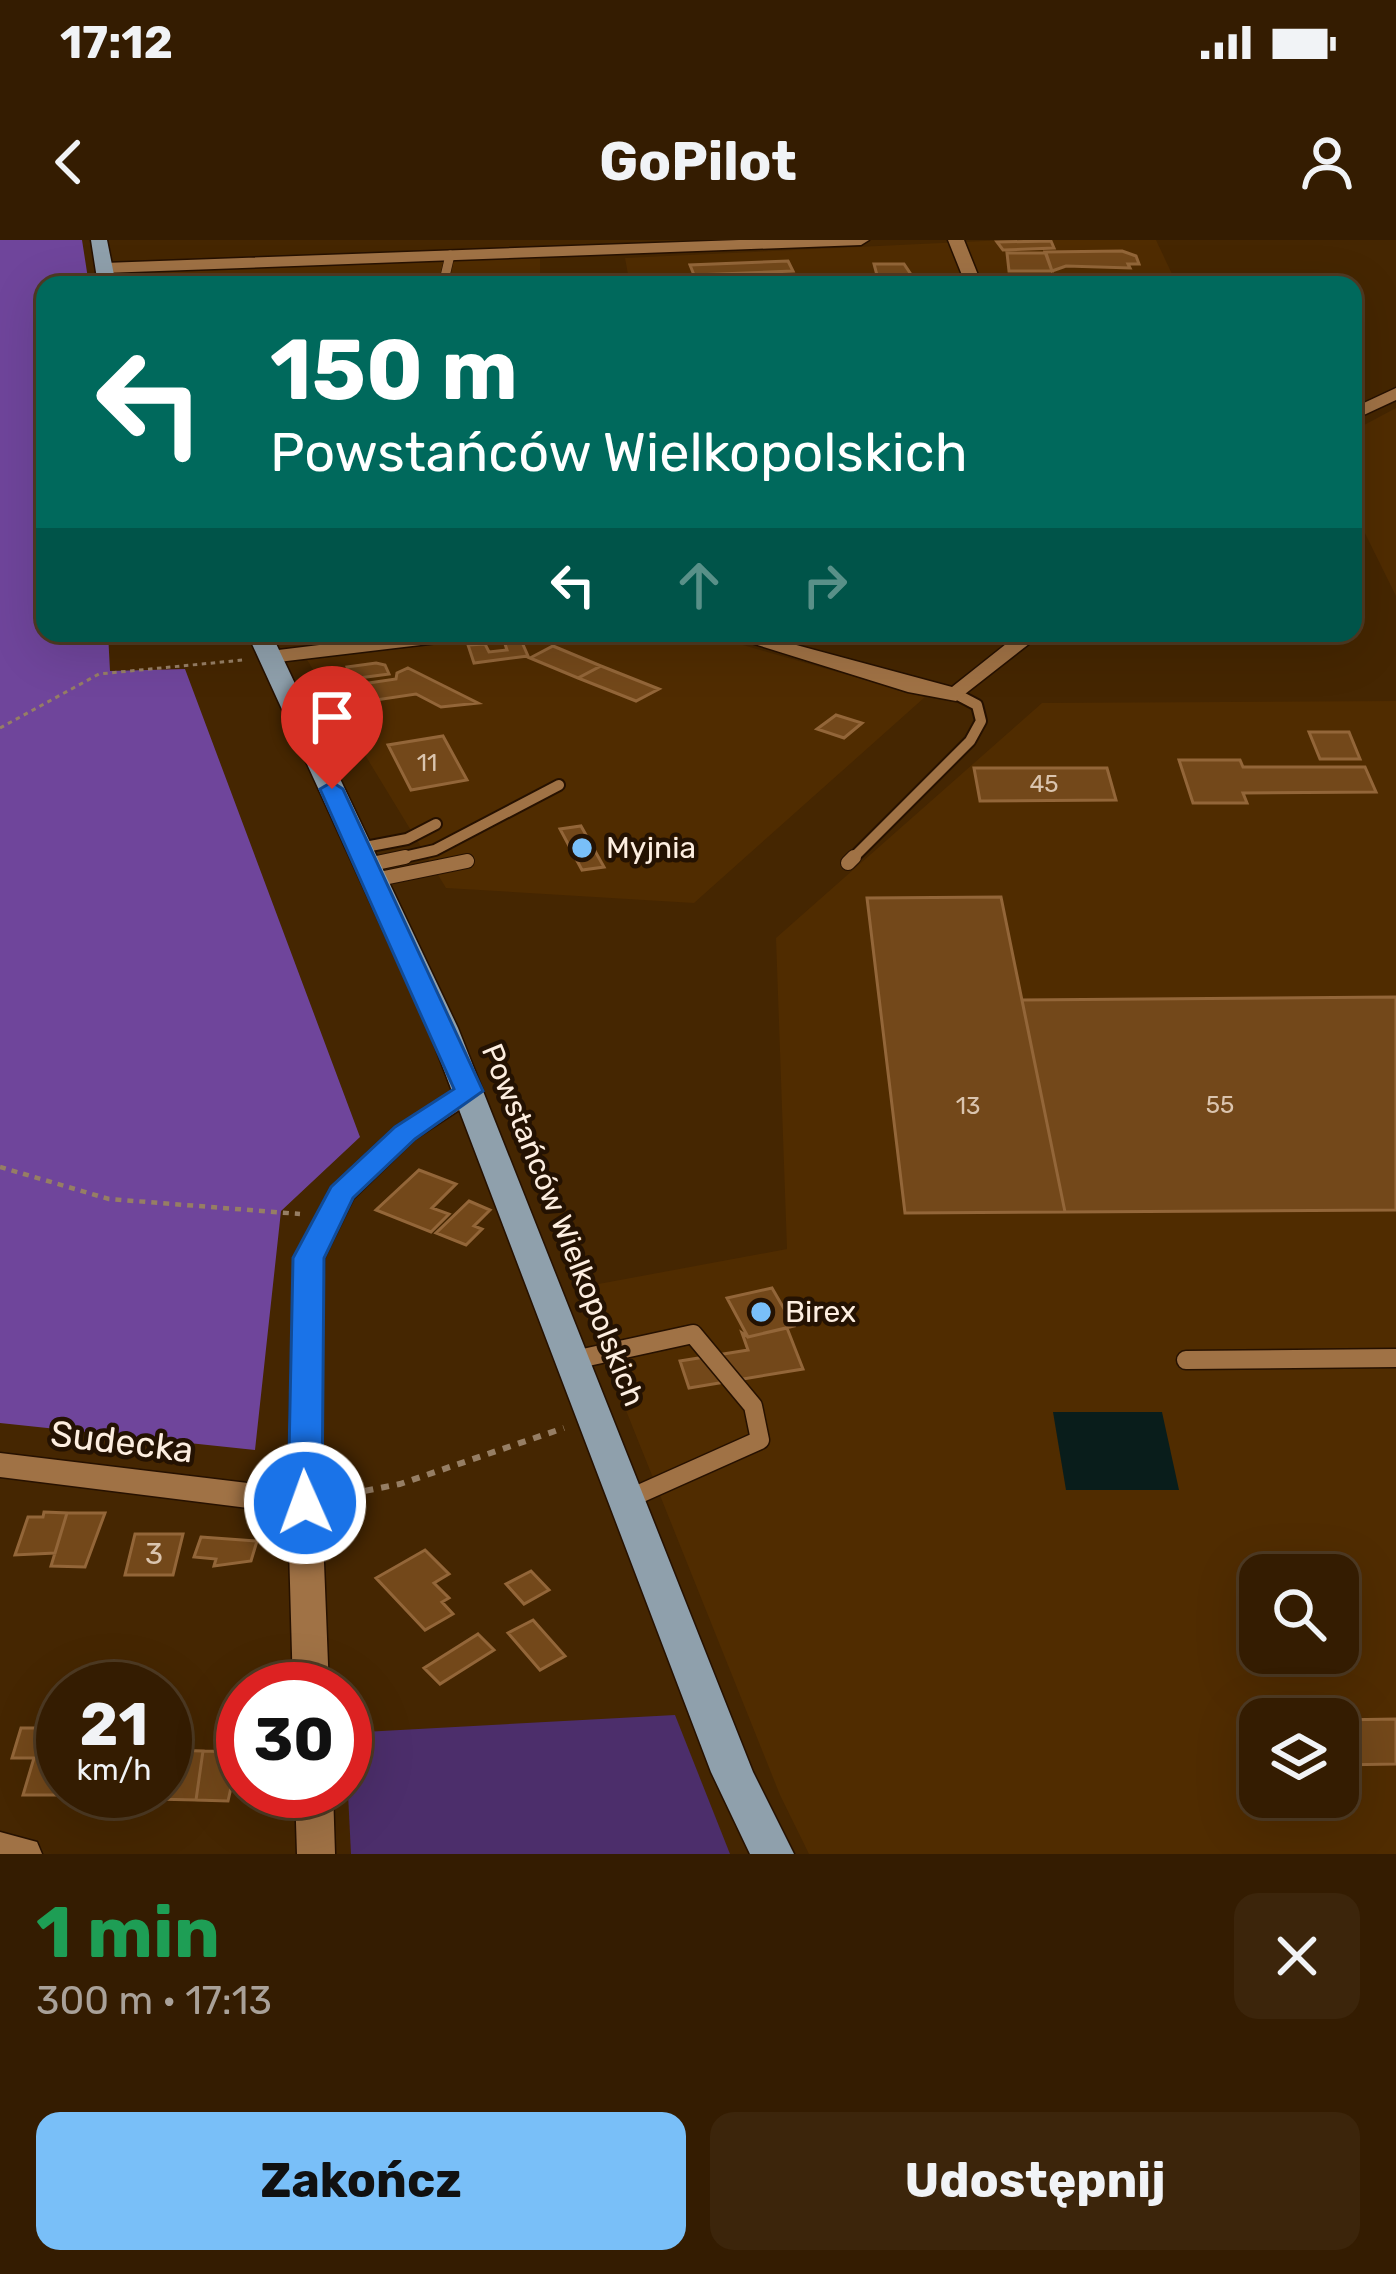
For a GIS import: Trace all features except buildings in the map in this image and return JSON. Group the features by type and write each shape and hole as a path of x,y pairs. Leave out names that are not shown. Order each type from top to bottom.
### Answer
{"main road":[{"path":"99,240 106,276"},
{"name":"Powstańców Wielkopolskich","path":"264,645 469,1091 732,1772 772,1854"}],"street":[{"path":"122,276 450,255 861,240"},
{"path":"956,240 970,276"},
{"path":"1362,410 1396,393"},
{"path":"264,645 312,642"},
{"path":"760,642 956,694 1022,642"},
{"path":"310,1662 305,1503 309,1258 341,1194 405,1133 469,1091"},
{"name":"Sudecka","path":"0,1466 305,1503"},
{"path":"315,1818 316,1854"},
{"path":"0,1848 22,1854"}],"lane":[{"path":"445,276 450,255"},
{"path":"848,863 970,741 981,721 977,705 956,694"},
{"path":"367,864 435,850 559,785"},
{"path":"367,864 436,824"},
{"path":"367,864 467,861"},
{"path":"574,1360 693,1334 753,1406 760,1440 628,1498"},
{"path":"1186,1360 1396,1358"}],"path":[{"path":"0,728 99,674 264,645"},
{"path":"0,1167 39,1185 102,1198 327,1215"},
{"path":"305,1503 400,1484 596,1417"}],"shaded area":[{"path":"0,240 82,240 88,276 36,276 36,642 108,642 110,671 185,669 360,1137 281,1211 255,1450 0,1423"},
{"path":"1005,240 1156,240 1172,274 628,276 625,258"},
{"path":"540,255 540,276 131,276 129,270"},
{"path":"1396,408 1396,596 1362,527 1362,426"},
{"path":"461,642 732,642 925,697 694,903 446,888 306,658"},
{"path":"1396,701 1396,1854 809,1854 780,1795 577,1288 787,1249 776,938 1042,703"},
{"path":"675,1715 730,1854 351,1854 349,1818 372,1818 372,1732"}],"water":[{"path":"1053,1412 1162,1412 1179,1490 1066,1490"}],"place":[{"name":"Myjnia","path":"582,848"},
{"name":"Birex","path":"761,1312"}],"route":[{"path":"305,1503 309,1258 341,1194 405,1133 469,1091 332,789"}]}
